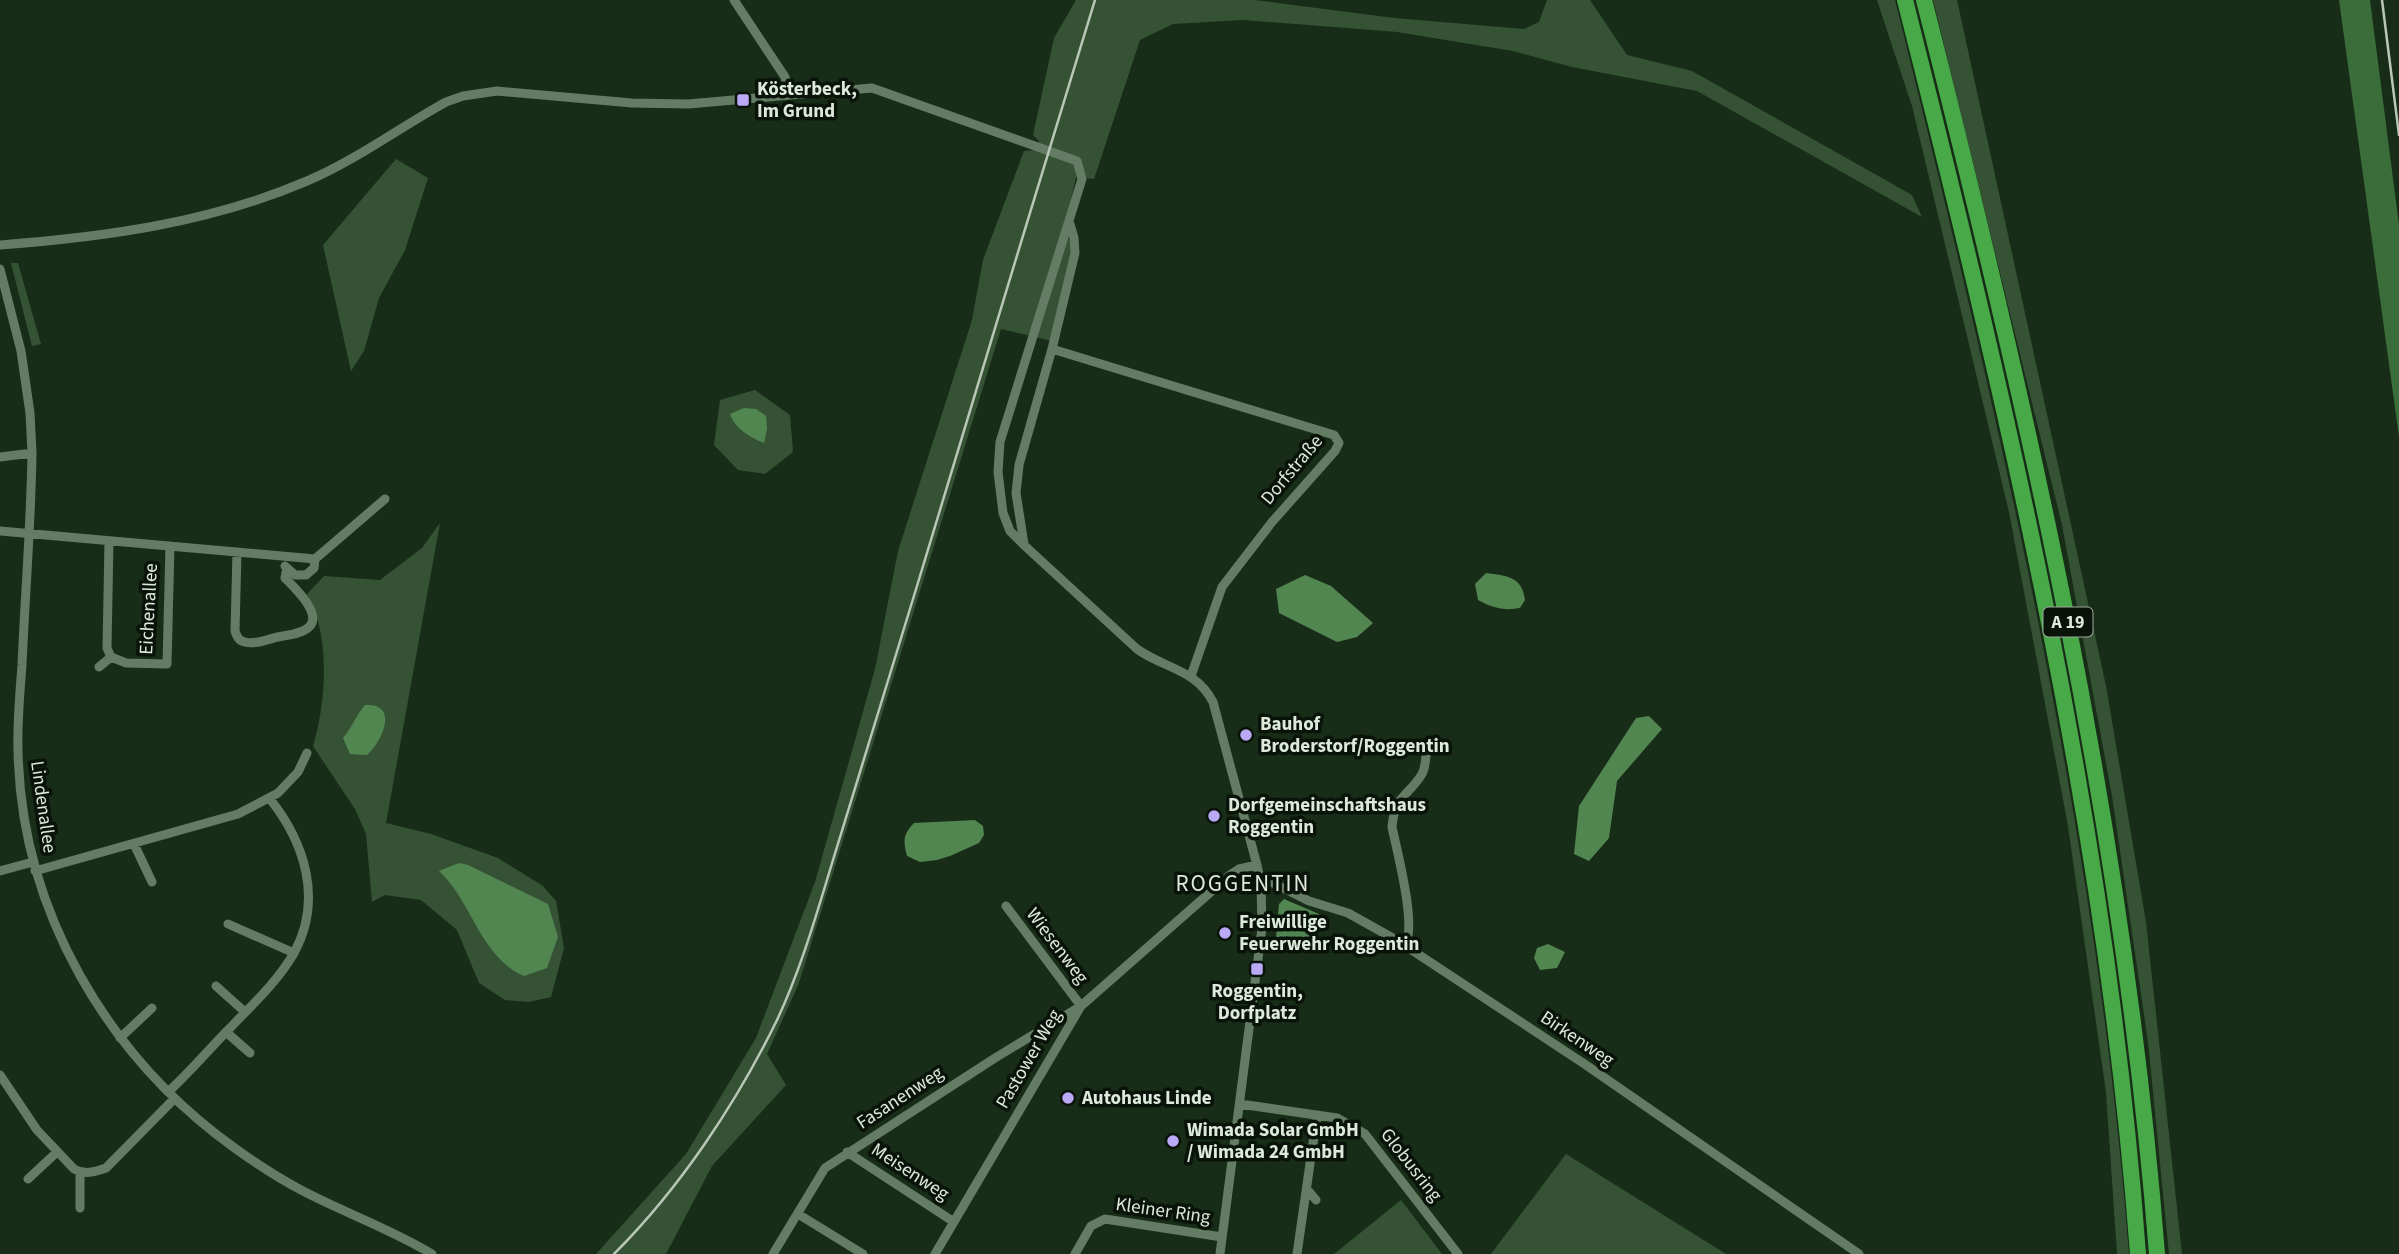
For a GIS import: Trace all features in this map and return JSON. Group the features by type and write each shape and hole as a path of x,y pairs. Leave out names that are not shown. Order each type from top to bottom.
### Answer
{"highway":[{"name":"A 19","path":"1905,0 1992,355 2065,701 2093,872 2113,1021 2138,1254"},
{"name":"A 19","path":"1924,0 2048,518 2082,694 2112,870 2130,1004 2157,1254"}],"street":[{"path":"734,0 785,77 790,95"},
{"path":"0,245 126,232 199,218 254,202 344,164 419,117 463,96 497,91 660,104 730,101 872,88 1077,161 1082,179 1000,442 998,472 1003,513 1010,531 1137,649 1152,660 1200,682 1213,702 1257,865 1261,884 1262,928 1220,1254"},
{"path":"1025,546 1016,493 1019,465 1052,349 1075,253 1069,224"},
{"name":"Lindenallee","path":"0,269 21,351 30,413 32,453 18,751 23,811 34,867 60,937 76,970 120,1038 194,1117 238,1150 300,1190 420,1251 432,1254"},
{"name":"Dorfstraße","path":"1052,349 1337,438 1339,443 1335,451 1272,522 1222,587 1191,676"},
{"path":"0,457 32,453"},
{"path":"277,556 295,575 306,575 314,568 316,559 385,499"},
{"name":"Eichenallee","path":"0,531 316,559"},
{"name":"Eichenallee","path":"108,541 107,648 111,657 126,663 167,664 170,546"},
{"path":"237,552 235,631 237,638 243,642 252,643 301,632 312,624 313,618 306,602 285,578 286,568"},
{"name":"Eichenallee","path":"99,667 111,657"},
{"path":"1405,945 1409,938 1409,922 1392,827 1393,812 1399,800 1424,770 1426,749 1437,741"},
{"path":"0,870 34,867 134,844 238,814 270,799 298,772 307,753"},
{"path":"0,1075 37,1130 57,1152 80,1172 94,1172 106,1168 273,982 294,953 304,930 309,900 306,867 292,828 270,799"},
{"path":"134,844 152,883"},
{"name":"Pastower Weg","path":"935,1254 1081,1006 1230,875 1239,869 1257,865"},
{"name":"Birkenweg","path":"1261,884 1271,882 1309,901 1348,913 1405,945 1586,1065 1859,1254"},
{"name":"Wiesenweg","path":"1006,906 1081,1006"},
{"path":"228,924 294,953"},
{"path":"216,986 245,1012"},
{"name":"Fasanenweg","path":"773,1254 825,1168 1081,1006"},
{"path":"120,1038 152,1008"},
{"path":"226,1032 250,1054"},
{"name":"Globusring","path":"1240,1104 1336,1118 1365,1134 1458,1254"},
{"path":"1297,1254 1317,1115"},
{"path":"28,1179 57,1152"},
{"name":"Meisenweg","path":"847,1152 954,1222"},
{"path":"80,1172 80,1208"},
{"path":"1307,1189 1316,1200"},
{"path":"797,1214 863,1254"},
{"name":"Kleiner Ring","path":"1075,1254 1091,1226 1105,1219 1222,1237"}],"shaded area":[{"path":"1076,0 1255,0 1394,18 1524,29 1539,22 1547,0 1590,0 1627,55 1692,71 1912,195 1922,217 1697,91 1572,67 1513,51 1397,32 1243,20 1173,24 1140,40 1094,179 1076,177 1063,236 1073,241 1074,251 1052,341 1001,329 799,983 767,1054 786,1085 712,1166 666,1254 596,1254 686,1154 756,1038 815,882 875,669 898,551 972,320 983,260 1024,151 1036,150 1039,141 1033,135 1054,38"},
{"path":"1877,0 1895,0 2006,466 2038,622 2068,779 2093,937 2114,1095 2129,1254 2117,1254 2106,1092 2068,826 2009,512 1912,106"},
{"path":"1933,0 1957,0 2106,686 2146,922 2182,1254 2169,1254 2148,1042 2112,796 2062,525"},
{"path":"2339,0 2370,0 2399,225 2399,437"},
{"path":"396,159 428,178 405,250 379,298 364,351 351,371 323,245"},
{"path":"11,263 18,263 41,344 32,346"},
{"path":"755,390 790,415 793,452 765,474 738,470 714,445 720,400"},
{"path":"744,408 756,409 766,416 764,443 744,432 732,419 730,414"},
{"path":"440,523 386,823 431,834 498,858 543,886 556,901 564,948 551,997 529,1002 505,1000 479,983 457,930 421,900 385,895 372,902 366,834 355,809 313,746 320,717 324,670 318,621 307,594 324,576 380,580 422,548"},
{"path":"1486,573 1507,577 1521,586 1525,600 1520,608 1499,608 1478,600 1475,584"},
{"path":"1305,575 1331,586 1373,623 1357,637 1337,642 1279,613 1276,589"},
{"path":"365,705 376,706 382,710 385,724 378,741 367,755 350,754 343,738"},
{"path":"1649,716 1662,729 1617,781 1609,838 1589,861 1574,854 1579,806 1636,718"},
{"path":"975,820 983,826 984,835 979,843 937,860 920,862 907,856 905,838 914,823"},
{"path":"459,863 548,904 558,937 547,968 524,976 497,956 460,897 439,871"},
{"path":"1284,899 1319,914 1322,920 1315,942 1308,952 1296,950 1276,938 1279,904"},
{"path":"1548,944 1565,952 1557,968 1540,970 1534,958 1537,948"},
{"path":"1566,1154 1726,1254 1491,1254"},
{"path":"1401,1200 1442,1254 1334,1254"}],"railway":[{"path":"614,1254 662,1201 725,1114 777,1020 795,978 1095,0"},
{"path":"2382,0 2399,135"}],"place":[{"name":"Kösterbeck, Im Grund","path":"743,100"},
{"name":"Bauhof Broderstorf/Roggentin","path":"1246,735"},
{"name":"Dorfgemeinschaftshaus Roggentin","path":"1214,816"},
{"name":"Freiwillige Feuerwehr Roggentin","path":"1225,933"},
{"name":"Roggentin, Dorfplatz","path":"1257,969"},
{"name":"Autohaus Linde","path":"1068,1098"},
{"name":"Wimada Solar GmbH / Wimada 24 GmbH","path":"1173,1141"}],"district":[{"name":"ROGGENTIN","path":"1243,883"}]}
